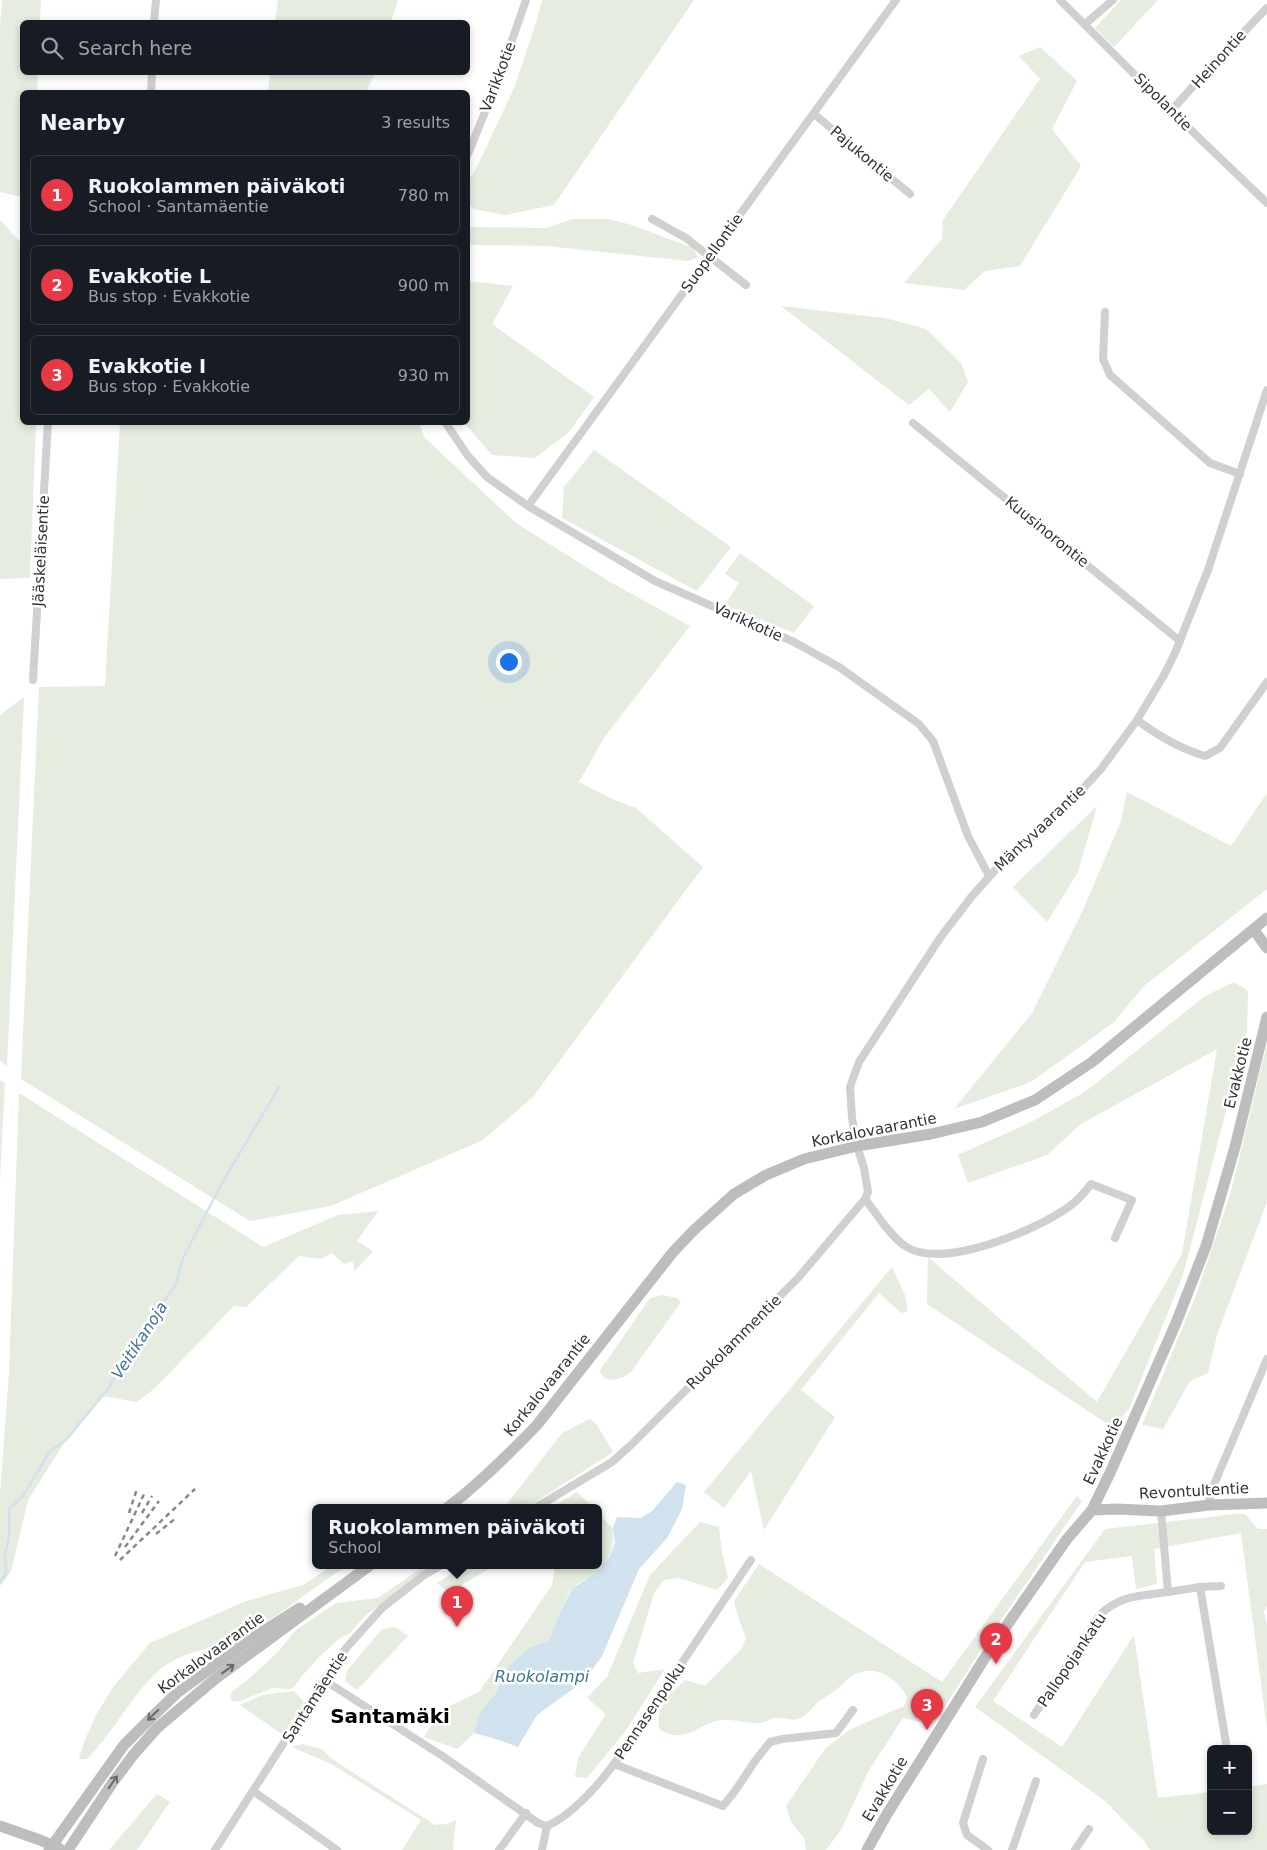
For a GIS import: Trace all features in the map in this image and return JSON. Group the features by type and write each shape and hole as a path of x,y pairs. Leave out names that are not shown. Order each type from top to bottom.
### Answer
{"street":[{"path":"154,20 156,0"},
{"name":"Varikkotie","path":"470,149 501,72 526,0"},
{"name":"Suopellontie","path":"528,506 896,0"},
{"name":"Sipolantie","path":"1060,0 1171,111 1267,203"},
{"path":"1085,24 1113,0"},
{"name":"Heinontie","path":"1171,111 1267,8"},
{"path":"151,90 152,75"},
{"name":"Pajukontie","path":"814,114 910,194"},
{"path":"652,219 686,238 746,285"},
{"path":"1105,312 1103,359 1110,375 1210,463 1240,474"},
{"name":"Mäntyvaarantie","path":"865,1199 868,1192 852,1118 850,1087 858,1062 940,938 989,876 1065,808 1101,769 1138,720 1163,677 1180,641 1208,570 1267,390"},
{"name":"Kuusinorontie","path":"913,423 1180,641"},
{"name":"Jääskeläisentie","path":"33,680 48,425"},
{"name":"Varikkotie","path":"447,425 468,456 486,477 528,506 655,581 794,642 831,663 919,724 933,741 968,836 989,876"},
{"path":"1138,720 1150,729 1191,752 1205,756 1220,748 1267,682"},
{"name":"Korkalovaarantie","path":"451,1504 506,1456 537,1425 673,1252 734,1194 766,1175 796,1162 857,1146 931,1134 974,1124 1035,1100 1092,1062 1267,918"},
{"path":"1254,930 1267,948"},
{"name":"Evakkotie","path":"868,1850 887,1814 991,1648 1067,1539 1092,1510 1110,1473 1176,1323 1206,1246 1235,1147 1267,1017"},
{"path":"865,1199 886,1227 905,1246 922,1252 955,1254 992,1244 1047,1221 1071,1205 1092,1184 1132,1200 1115,1238"},
{"name":"Ruokolammentie","path":"542,1504 612,1462 631,1445 798,1278 865,1199"},
{"path":"1209,1505 1210,1494 1267,1359"},
{"name":"Revontultentie","path":"1092,1510 1161,1511 1209,1505 1267,1503"},
{"path":"1161,1511 1168,1592"},
{"name":"Pennasenpolku","path":"547,1826 557,1822 605,1776 751,1560"},
{"name":"Korkalovaarantie","path":"68,1850 134,1754 157,1728 216,1679 365,1569"},
{"name":"Santamäentie","path":"215,1850 347,1647 382,1608 424,1575 435,1569"},
{"name":"Korkalovaarantie","path":"55,1848 124,1745 178,1692 251,1639 337,1583 351,1579"},
{"name":"Pallopojankatu","path":"1034,1715 1100,1615 1110,1605 1122,1599 1200,1587 1221,1586"},
{"path":"1200,1587 1226,1745"},
{"path":"324,1680 526,1813 538,1823 547,1826 542,1850"},
{"path":"614,1764 723,1806 770,1742 836,1733 852,1710"},
{"path":"983,1759 963,1823 967,1835 988,1850"},
{"path":"1012,1850 1036,1781"},
{"path":"253,1791 337,1850"},
{"path":"500,1850 526,1813"},
{"path":"0,1826 55,1848"},
{"path":"1075,1850 1089,1829"}],"shaded area":[{"path":"2,0 41,0 40,20 20,20 20,75 38,75 37,90 20,90 20,197 0,192 0,25"},
{"path":"278,0 398,0 392,20 275,20"},
{"path":"542,0 694,0 554,205 506,215 473,209 470,205 470,178 514,88"},
{"path":"1121,0 1158,0 1114,47 1095,28"},
{"path":"1040,47 1077,81 1052,129 1081,166 1020,266 985,271 964,290 904,283 942,239 943,220 1040,79 1019,56"},
{"path":"270,75 374,75 367,90 268,90"},
{"path":"573,219 608,219 632,225 693,248 698,257 688,261 546,246 470,244 470,227 546,228"},
{"path":"0,220 20,242 20,425 36,425 30,578 0,579"},
{"path":"470,281 513,286 492,324 594,397 569,432 535,458 492,455 466,425 470,425"},
{"path":"781,306 885,318 926,329 961,363 968,382 950,412 929,389 909,405"},
{"path":"120,425 420,425 424,437 516,523 610,582 690,626 604,738 579,782 636,808 703,867 533,1097 483,1140 331,1206 250,1221 21,1079 39,687 105,686"},
{"path":"594,450 731,547 697,591 562,518 564,487"},
{"path":"740,553 814,606 794,633 725,605 739,583 725,574"},
{"path":"24,697 7,1066 0,1061 0,715"},
{"path":"1127,792 1231,846 1267,793 1267,889 1144,986 1114,1022 1031,1082 954,1109 1032,1013 1083,910 1121,821"},
{"path":"1097,806 1078,872 1047,922 1013,887"},
{"path":"1234,982 1248,991 1247,1031 1183,1275 1129,1409 1112,1427 927,1304 928,1257 1097,1402 1182,1254 1217,1049 1081,1124 1047,1155 968,1183 958,1155 1031,1122 1085,1092 1205,996"},
{"path":"1267,1044 1267,1202 1217,1335 1208,1373 1190,1381 1163,1429 1142,1425 1195,1298 1230,1195"},
{"path":"0,1080 5,1083 0,1180"},
{"path":"19,1093 263,1247 338,1215 378,1211 357,1241 373,1251 354,1272 353,1261 344,1264 332,1253 322,1259 299,1256 246,1307 234,1306 154,1389 137,1402 102,1396 66,1440 28,1500 11,1572 0,1586 0,1494 9,1373"},
{"path":"892,1267 905,1295 908,1311 901,1313 879,1293 801,1390 835,1417 764,1530 751,1471 724,1508 704,1492"},
{"path":"662,1295 677,1298 681,1302 631,1372 621,1378 606,1379 599,1372 650,1298"},
{"path":"590,1419 597,1425 613,1452 532,1504 507,1504 562,1433"},
{"path":"577,1492 590,1504 558,1504"},
{"path":"1077,1496 1082,1501 982,1648 933,1725 903,1718 869,1770 841,1830 826,1850 806,1850 804,1838 791,1822 786,1806 825,1749 849,1730 904,1706 907,1697 890,1677 875,1671 858,1673 817,1703 805,1715 797,1719 774,1718 755,1723 721,1720 692,1732 677,1735 660,1730 658,1723 661,1709 669,1696 685,1680 705,1686 742,1648 746,1638 734,1601 759,1564 942,1682"},
{"path":"1245,1514 1258,1529 1267,1529 1267,1605 1264,1612 1267,1625 1267,1728 1241,1533 1154,1549 1157,1584 1136,1589 1132,1556 1085,1562 993,1701 1062,1747 1134,1635 1158,1798 1207,1792 1207,1835 1252,1835 1252,1786 1267,1784 1267,1850 1150,1850 1144,1841 1105,1801 975,1707 1105,1529"},
{"path":"602,1517 613,1528 613,1543 606,1562 602,1566"},
{"path":"700,1522 719,1527 728,1578 717,1590 679,1578 664,1580 654,1593 633,1663 638,1673 665,1669 627,1729 587,1778 575,1777 578,1758 606,1714 587,1698 607,1677 650,1575"},
{"path":"327,1569 342,1569 250,1632 238,1638 189,1654 166,1665 146,1683 87,1759 79,1759 95,1717 113,1687 150,1643 246,1601 303,1585"},
{"path":"420,1569 430,1569 366,1615 350,1633 340,1638 319,1657 291,1689 272,1688 238,1702 232,1701 230,1696 232,1692 279,1651 295,1631 336,1603 378,1598"},
{"path":"459,1569 488,1569 449,1593 437,1583"},
{"path":"555,1569 599,1569 573,1588 563,1605 549,1641 530,1647 509,1666 495,1694 480,1713 474,1733 457,1749 424,1737 441,1710 479,1692 552,1585"},
{"path":"395,1627 408,1636 357,1690 345,1681 347,1671 382,1629"},
{"path":"294,1691 304,1702 283,1735 240,1705 262,1695"},
{"path":"302,1744 322,1749 332,1759 435,1825 447,1824 456,1820 453,1850 402,1850 421,1820 333,1765 292,1747"},
{"path":"157,1794 170,1802 137,1850 109,1850"}],"water":[{"name":"Ruokolampi","path":"677,1482 686,1485 682,1509 667,1538 639,1569 602,1656 584,1681 537,1715 518,1747 474,1733 480,1713 495,1694 509,1666 530,1647 549,1641 561,1610 573,1588 602,1569 602,1566 610,1556 615,1542 613,1528 617,1517 641,1518 652,1511"}],"waterway":[{"name":"Veitikanoja","path":"0,1582 6,1573 5,1554 9,1537 9,1509 23,1496 50,1451 66,1440 108,1389 142,1332 176,1284 183,1258 222,1183 279,1087"}],"railway":[{"path":"129,1513 137,1489"},
{"path":"120,1560 195,1489"},
{"path":"115,1556 145,1492"},
{"path":"142,1513 152,1496"},
{"path":"125,1547 159,1501"},
{"path":"156,1534 176,1518"}],"place":[{"name":"Ruokolammen päiväkoti","path":"457,1627"},
{"name":"Evakkotie L","path":"996,1664"},
{"name":"Evakkotie I","path":"927,1730"}],"district":[{"name":"Santamäki","path":"390,1716"}]}
